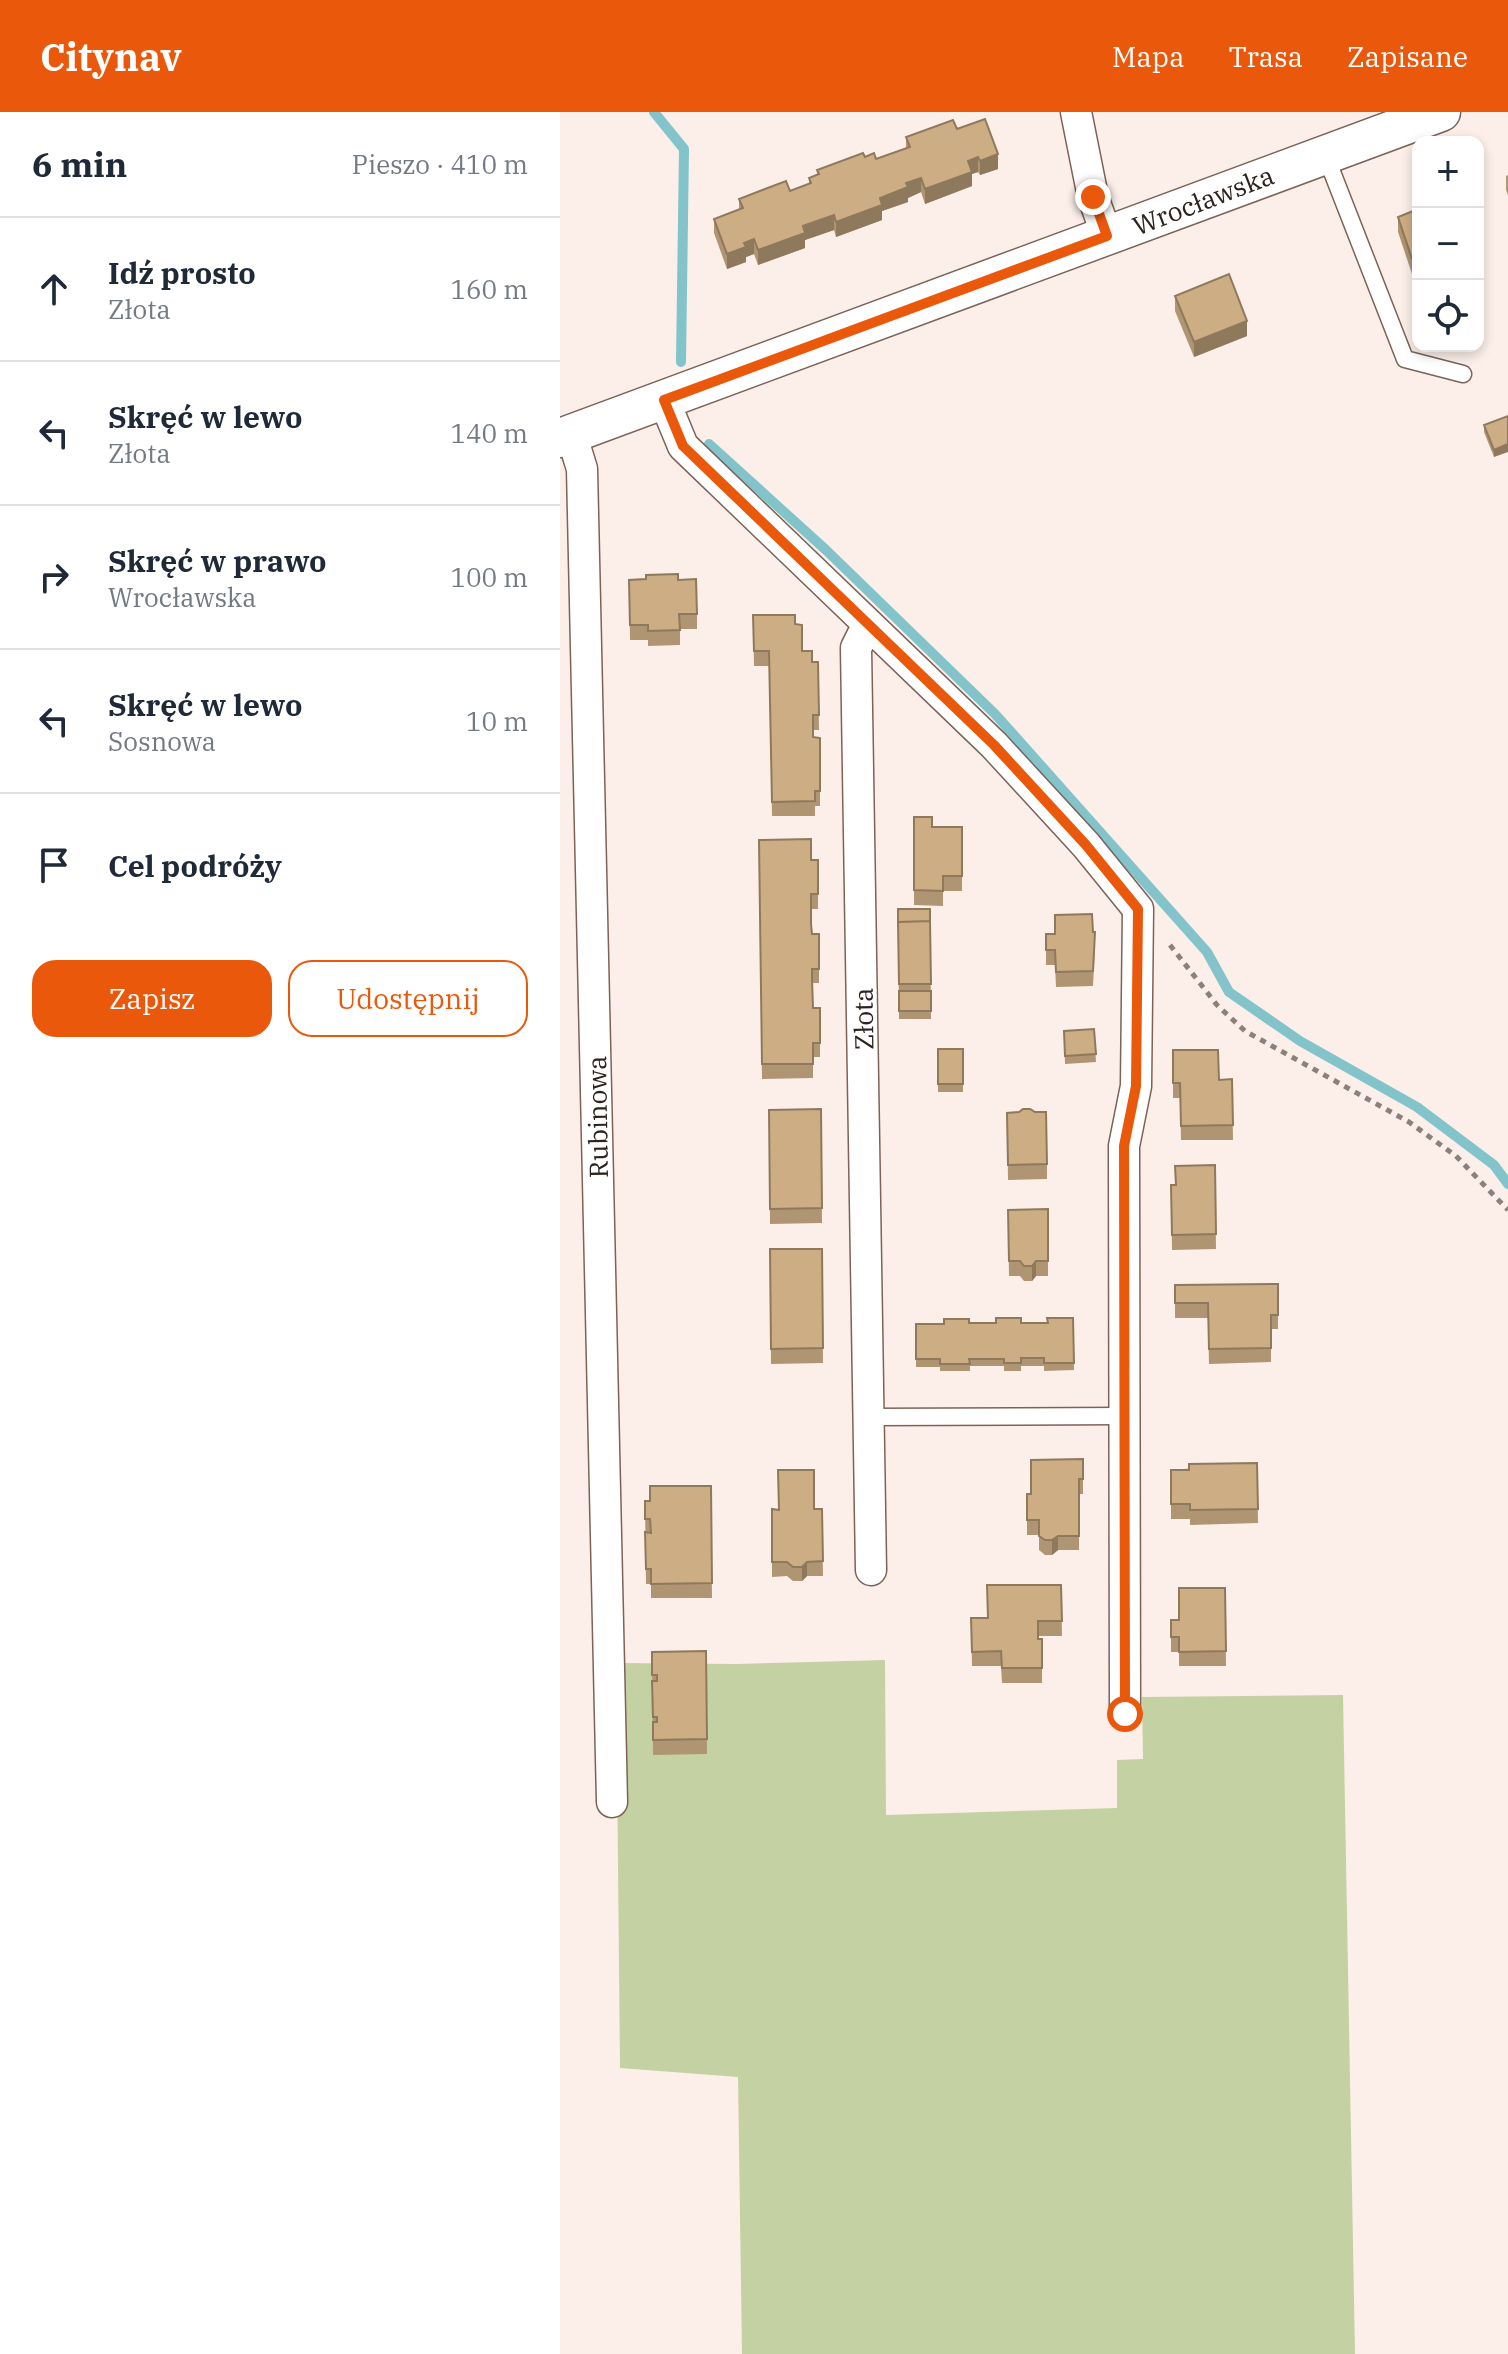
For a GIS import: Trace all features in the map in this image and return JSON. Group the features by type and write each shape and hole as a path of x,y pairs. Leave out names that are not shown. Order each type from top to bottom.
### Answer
{"street":[{"path":"1076,112 1093,197 1107,236"},
{"name":"Wrocławska","path":"566,436 1441,112"},
{"path":"664,400 683,446 994,745 1086,845 1138,909 1136,1086 1124,1146 1125,1714"},
{"name":"Rubinowa","path":"566,436 582,469 612,1802"},
{"name":"Złota","path":"868,624 856,648 871,1570"}],"lane":[{"path":"1325,154 1405,359 1463,374"},
{"path":"869,1417 1125,1416"}],"path":[{"path":"1190,968 1217,1005 1245,1031 1409,1122 1456,1156 1508,1210"}],"green space":[{"path":"885,1660 886,1815 1117,1808 1117,1760 1143,1759 1142,1697 1343,1695 1355,2354 742,2354 738,2077 620,2068 616,1663"}],"building":[{"path":"985,119 998,154 980,161 978,157 968,161 972,172 925,189 921,178 906,183 908,187 880,198 882,205 836,222 834,215 803,226 805,233 758,250 754,239 744,243 746,247 727,254 714,219 743,208 739,199 786,181 790,191 811,183 809,178 819,174 817,170 863,153 865,157 874,153 876,159 910,147 906,137 953,120 957,129"},
{"path":"1412,211 1412,259 1398,217"},
{"path":"1229,274 1247,321 1194,342 1175,296"},
{"path":"1508,416 1508,444 1494,450 1484,425"},
{"path":"678,574 678,580 696,579 697,614 679,614 680,630 648,631 648,625 630,625 629,580 646,579 646,575"},
{"path":"753,615 795,615 795,624 802,625 802,651 812,651 812,662 818,662 819,715 813,715 813,737 820,738 820,791 815,791 815,801 772,802 769,651 754,651"},
{"path":"914,817 932,817 932,827 962,827 962,876 943,876 943,891 914,890"},
{"path":"811,839 811,860 818,860 818,894 811,894 811,924 812,934 819,934 819,969 812,969 812,979 813,1008 820,1008 820,1043 813,1043 813,1064 762,1064 759,840"},
{"path":"898,909 930,909 930,921 898,922"},
{"path":"1092,914 1095,932 1093,971 1056,972 1055,950 1046,950 1046,934 1055,934 1055,915"},
{"path":"930,921 931,984 899,984 898,922"},
{"path":"899,991 931,991 931,1011 899,1011"},
{"path":"1094,1029 1096,1054 1065,1056 1064,1031"},
{"path":"938,1049 963,1049 963,1084 938,1084"},
{"path":"1173,1050 1218,1050 1219,1080 1232,1079 1233,1125 1181,1126 1180,1083 1173,1083"},
{"path":"821,1109 822,1208 770,1209 769,1110"},
{"path":"1023,1109 1046,1112 1047,1164 1008,1165 1007,1113"},
{"path":"1215,1165 1216,1234 1172,1235 1171,1185 1176,1185 1175,1166"},
{"path":"1048,1209 1048,1261 1036,1261 1032,1266 1024,1266 1020,1261 1009,1261 1008,1210"},
{"path":"770,1249 822,1249 823,1348 771,1349"},
{"path":"1278,1284 1278,1315 1271,1315 1271,1348 1209,1349 1208,1303 1175,1303 1175,1285"},
{"path":"996,1318 1021,1318 1021,1323 1048,1323 1047,1318 1073,1318 1074,1363 1044,1363 1044,1358 1021,1358 1021,1363 1004,1363 1004,1359 969,1359 970,1364 940,1364 940,1359 916,1359 916,1324 944,1324 944,1319 996,1323"},
{"path":"1083,1459 1083,1479 1079,1479 1079,1536 1058,1536 1045,1540 1039,1536 1039,1520 1027,1520 1031,1460"},
{"path":"1257,1463 1258,1509 1190,1510 1190,1504 1171,1504 1171,1470 1189,1470 1189,1464"},
{"path":"778,1470 814,1470 814,1509 822,1509 823,1561 807,1562 802,1567 793,1567 787,1562 772,1562 772,1509 779,1510"},
{"path":"650,1486 711,1486 712,1583 651,1584 651,1569 646,1569 645,1532 651,1533 650,1519 645,1519 645,1501 650,1501"},
{"path":"987,1585 1061,1585 1062,1621 1038,1621 1038,1639 1042,1639 1042,1668 1002,1668 1001,1651 972,1652 971,1618 988,1618"},
{"path":"1179,1588 1225,1588 1226,1651 1179,1652 1179,1637 1171,1637 1171,1620 1179,1620"},
{"path":"706,1651 707,1739 653,1740 653,1722 657,1722 657,1717 653,1717 652,1681 657,1681 657,1675 652,1675 652,1652"}],"waterway":[{"path":"654,112 684,149 681,362"},
{"path":"709,444 826,550 995,714 1207,952 1229,992 1300,1041 1417,1107 1494,1165 1508,1184"}],"route":[{"path":"1093,197 1107,236 664,400 683,446 994,745 1086,845 1138,909 1136,1086 1124,1146 1125,1714"}]}
